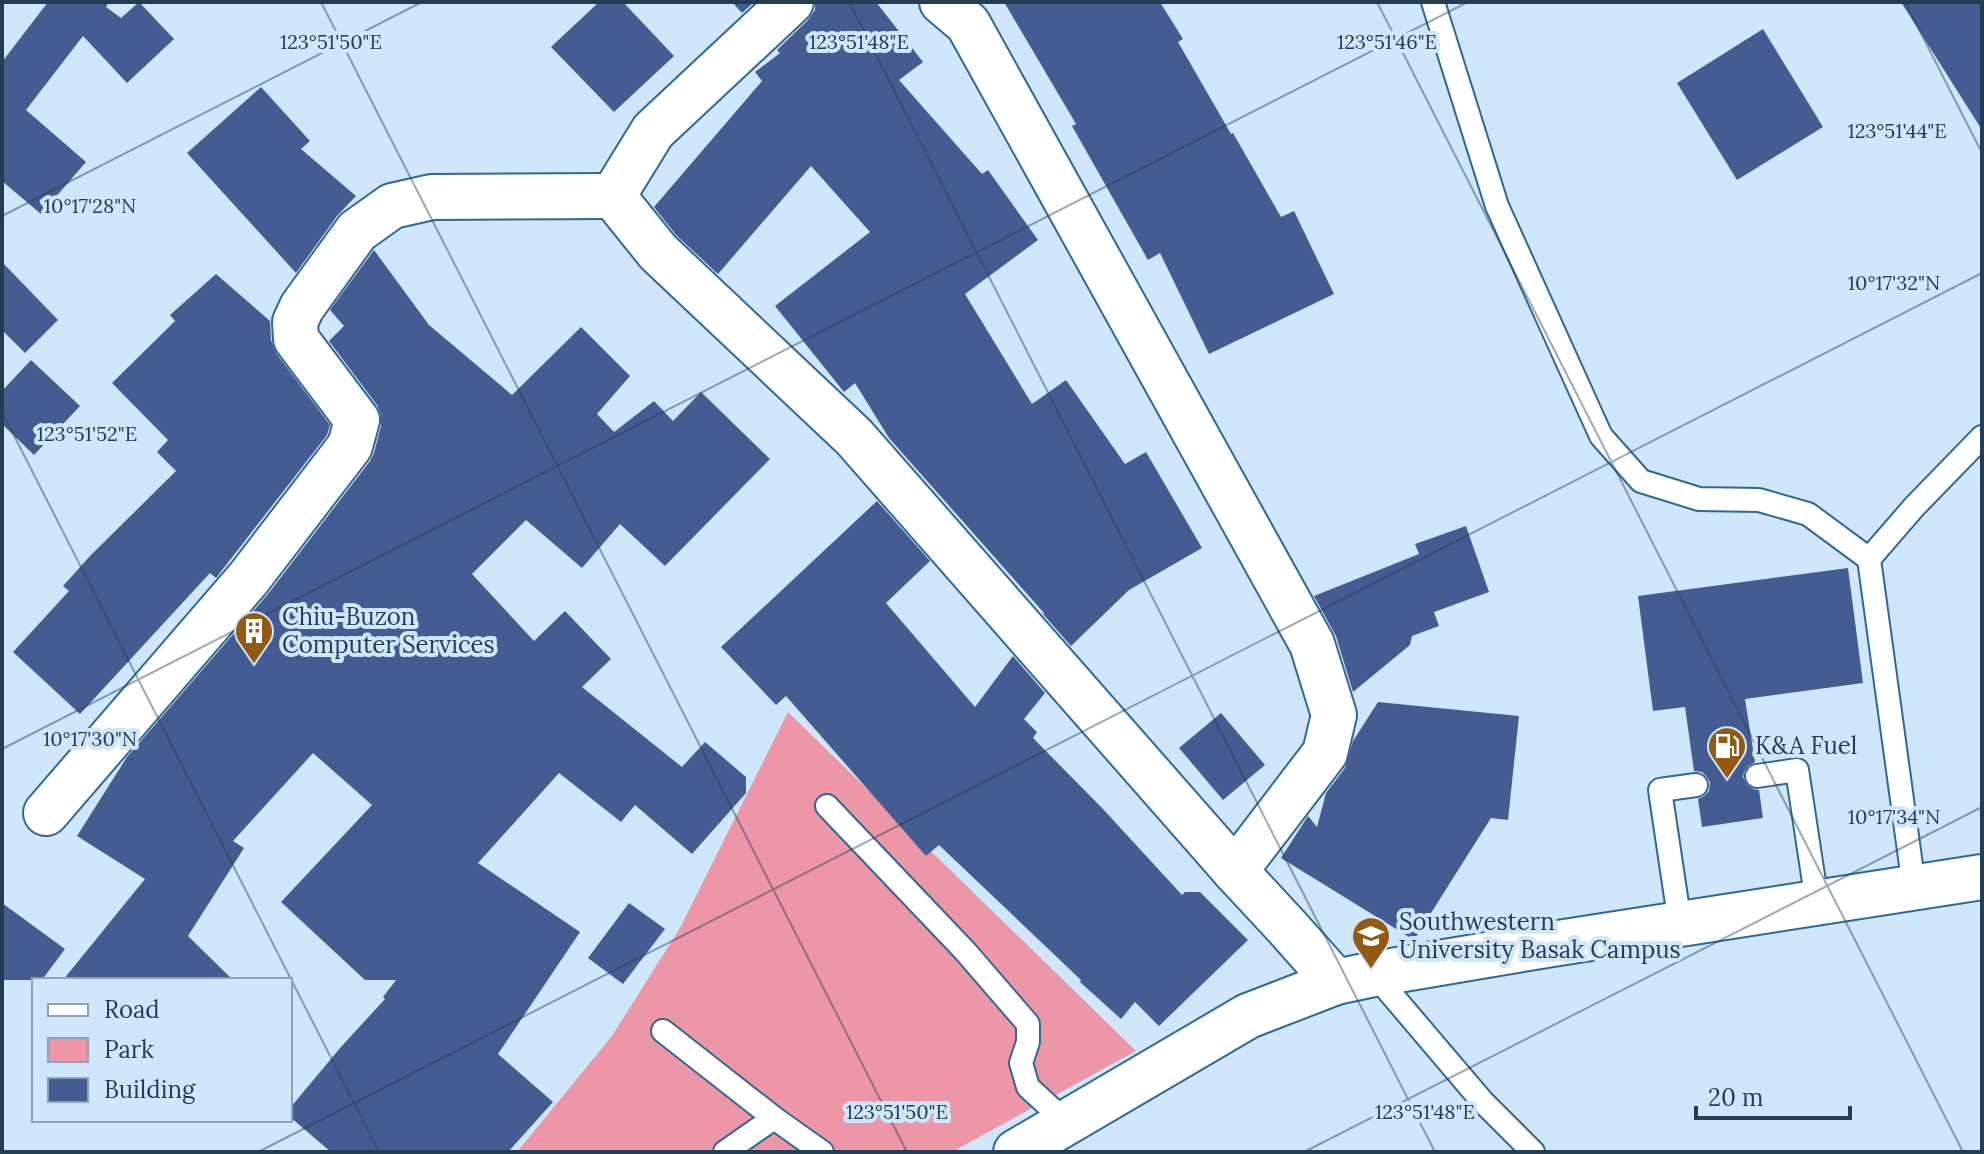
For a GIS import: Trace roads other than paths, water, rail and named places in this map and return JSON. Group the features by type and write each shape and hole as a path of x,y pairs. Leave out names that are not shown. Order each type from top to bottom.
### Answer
{"street":[{"path":"613,196 653,131 791,2"},
{"path":"942,2 968,24 1312,644 1334,715 1325,753 1235,871"},
{"path":"46,813 248,579 350,446 357,420 296,339 295,322 302,307 357,231 392,206 432,197 613,196"},
{"path":"613,196 658,252 854,437 1235,871 1355,978"},
{"path":"1016,1152 1248,1016 1355,978 1982,877"}],"lane":[{"path":"1433,2 1497,206 1601,436 1641,481 1699,499 1759,500 1808,514 1869,559 1914,887"},
{"path":"1869,559 1982,437"},
{"path":"1757,776 1797,770 1817,902"},
{"path":"1680,924 1660,790 1696,785"},
{"path":"827,806 965,951 1028,1024 1028,1042 1021,1063 1028,1087 1066,1122"},
{"path":"1355,978 1533,1152"},
{"path":"663,1031 822,1152"},
{"path":"725,1152 774,1118"}],"place":[{"name":"Chiu-Buzon Computer Services","path":"254,665"},
{"name":"K&A Fuel","path":"1727,780"},
{"name":"Southwestern University Basak Campus","path":"1371,970"}]}
